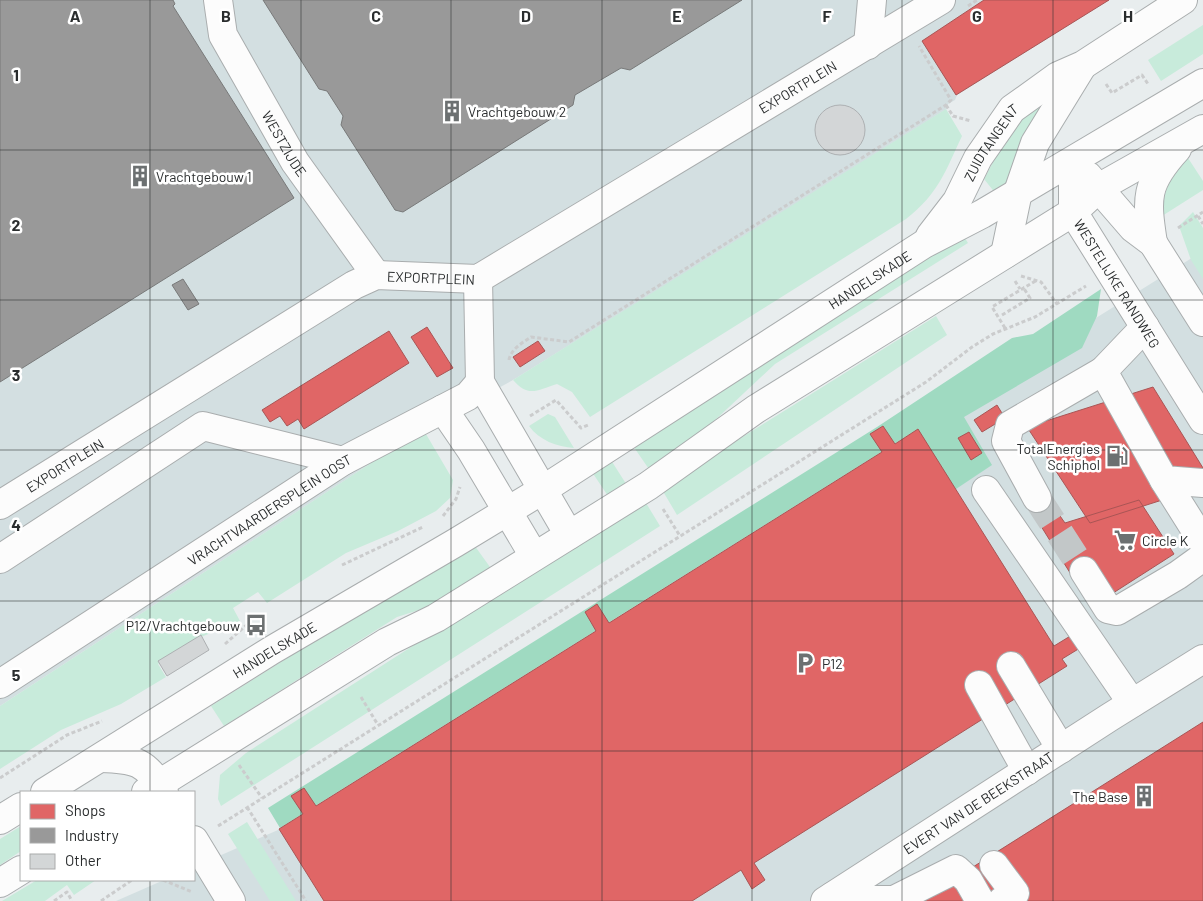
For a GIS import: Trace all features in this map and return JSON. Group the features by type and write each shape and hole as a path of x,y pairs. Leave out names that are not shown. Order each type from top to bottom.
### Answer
{"street":[{"name":"WESTZIJDE","path":"218,0 223,35 295,162 376,275"},
{"path":"868,45 872,0"},
{"name":"ZUIDTANGENT","path":"924,244 957,201 978,158 1012,109 1058,76 1083,65 1184,0"},
{"name":"EXPORTPLEIN","path":"0,505 336,295 376,275 478,279 868,45 951,5"},
{"name":"ZUIDTANGENT","path":"1004,254 1018,192 1035,143 1083,65"},
{"name":"HANDELSKADE","path":"47,791 272,650 544,489 924,244 1072,161 1203,83"},
{"path":"101,758 127,758 139,762 157,790 387,642 436,618 648,486 756,409 1072,212 1100,187 1194,134"},
{"path":"1194,134 1159,168 1152,186 1148,206 1154,243 1203,322"},
{"path":"1072,161 1100,187 1133,228 1154,243"},
{"name":"WESTELIJKE RANDWEG","path":"1072,161 1072,212 1203,420"},
{"path":"478,279 480,382 544,489 569,535"},
{"path":"1037,498 1006,441 1010,425 1103,372 1145,327"},
{"path":"1103,372 1164,480 1203,542"},
{"name":"VRACHTVAARDERSPLEIN OOST","path":"0,684 343,461 468,396 480,382"},
{"path":"443,409 471,450 506,512 534,556"},
{"path":"0,558 203,426 343,461"},
{"path":"1164,480 1203,483"},
{"path":"986,490 1132,703"},
{"path":"1084,571 1108,610 1117,611 1178,575 1203,557"},
{"name":"EVERT VAN DE BEEKSTRAAT","path":"829,898 1203,659"},
{"path":"1011,666 1061,749"},
{"path":"979,685 1027,771"},
{"path":"0,820 20,808"},
{"path":"195,842 231,901"},
{"path":"994,865 1015,893 1002,901"},
{"path":"829,898 894,900 956,870 974,890"},
{"path":"0,883 20,871"}],"path":[{"path":"951,5 977,0"},
{"path":"517,347 531,337 569,342 947,107 951,100 916,40"},
{"path":"947,107 953,116 962,120 979,122"},
{"path":"1154,243 1203,212"},
{"path":"1198,216 1203,224"},
{"path":"195,839 931,378 972,347 1005,328 1035,317 1109,271"},
{"path":"1005,328 992,307 1037,279"},
{"path":"1002,315 1030,298 1023,287"},
{"path":"361,697 378,725"},
{"path":"0,778 67,735 103,721"},
{"path":"247,807 306,901"},
{"path":"101,901 131,881"},
{"path":"165,881 194,893"},
{"path":"54,901 67,892 72,901"}],"shaded area":[{"path":"0,0 1109,0 957,95 955,100 948,104 948,108 732,244 513,380 423,429 0,706"},
{"path":"1203,251 1203,901 116,901 162,881 195,881 195,867 278,830"}],"green space":[{"path":"1203,25 1203,54 1161,81 1148,60"},
{"path":"1069,78 1013,179 996,194 984,179 1013,125"},
{"path":"946,109 962,136 946,171 934,191 906,219 590,417 572,392 557,384 529,391 519,386 513,380"},
{"path":"1188,158 1203,181 1203,190 1162,216 1164,198 1169,184"},
{"path":"1193,212 1203,228 1203,279 1191,260 1179,226"},
{"path":"963,235 968,243 775,364 664,468 653,475 631,443"},
{"path":"1101,289 1097,316 1082,348 964,417 992,465 953,491 915,431 280,828 268,808 877,427 1012,338 1033,334"},
{"path":"936,316 947,335 677,515 661,488"},
{"path":"548,414 555,417 574,448 549,442 529,426"},
{"path":"423,429 453,480 450,498 436,511 398,531 346,553 267,603 258,592 233,608 240,621 201,637 158,664 166,677 121,704 61,730 0,769 0,706"},
{"path":"609,457 630,490 612,502 590,469"},
{"path":"643,498 660,526 221,806 218,799 220,775 246,753"},
{"path":"472,542 495,574 454,599 397,617 224,726 211,706"},
{"path":"247,822 296,901 270,901 228,834"},
{"path":"20,827 20,852 0,865 0,839"},
{"path":"35,881 95,881 74,895 67,885 45,901 2,901"}],"building: Shops":[{"path":"984,0 1109,0 956,95 922,41"},
{"path":"427,327 453,368 437,377 411,337"},
{"path":"389,331 409,363 304,429 298,419 287,426 280,416 270,422 262,410"},
{"path":"538,341 545,351 520,367 513,357"},
{"path":"1153,387 1203,468 1203,487 1090,523 1027,427"},
{"path":"997,405 1005,418 982,432 974,420"},
{"name":"P12","path":"883,426 895,444 918,429 1054,646 1072,635 1080,648 1062,659 1067,666 754,863 765,880 752,889 741,870 692,901 324,901 279,829 303,814 291,796 304,788 316,806 596,631 585,612 597,604 609,623 882,452 870,434"},
{"path":"969,432 982,453 971,460 958,438"},
{"path":"1046,496 1065,523 1139,500 1174,554 1110,595 1072,576 1026,502"},
{"name":"The Base","path":"1203,722 1203,901 919,901"}],"building: Industry":[{"name":"Vrachtgebouw 1","path":"0,0 173,0 175,4 173,6 294,198 0,382"},
{"name":"Vrachtgebouw 2","path":"263,0 742,0 630,70 621,68 575,95 573,105 403,212 395,210 341,125 343,116 327,91 319,89"},
{"path":"183,279 199,304 188,310 172,285"}],"building: Other":[{"path":"840,105 849,107 860,116 865,130 863,139 854,150 840,155 831,153 820,144 815,130 817,121 826,110"},
{"path":"201,635 209,650 167,676 158,661"}],"tunnel":[{"path":"1037,498 1084,571"}],"place":[{"name":"Vrachtgebouw 2","path":"452,111"},
{"name":"Vrachtgebouw 1","path":"140,176"},
{"name":"TotalEnergies Schiphol","path":"1117,456"},
{"name":"Circle K","path":"1125,540"},
{"name":"P12/Vrachtgebouw","path":"256,625"},
{"name":"P12","path":"805,663"},
{"name":"The Base","path":"1144,796"}]}
